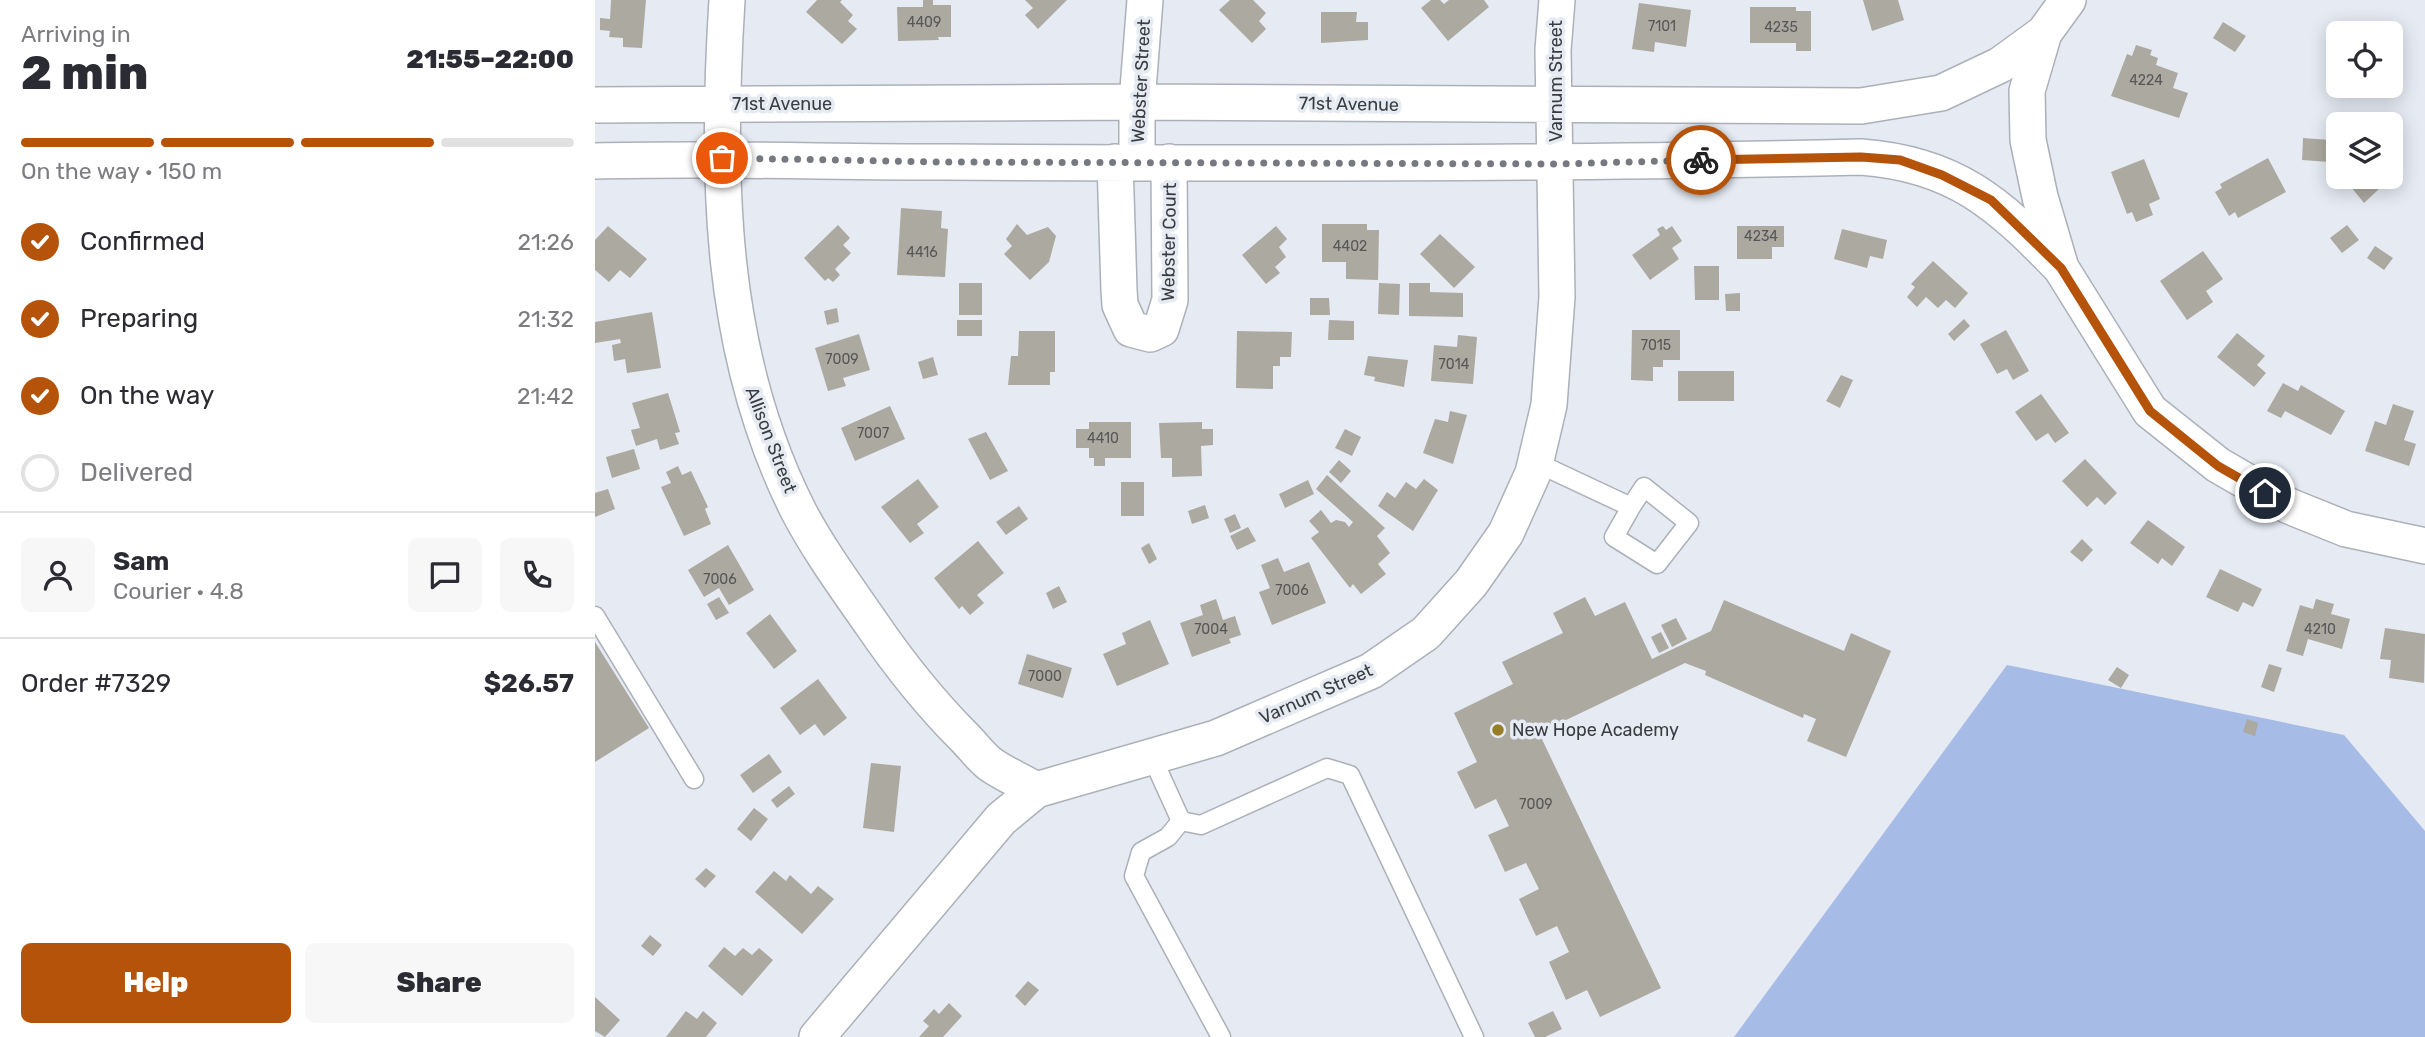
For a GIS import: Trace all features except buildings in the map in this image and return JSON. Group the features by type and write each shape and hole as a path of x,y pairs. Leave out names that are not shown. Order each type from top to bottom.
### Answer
{"street":[{"name":"Allison Street","path":"726,0 721,104 728,267 734,321 746,372 771,447 800,512 900,664 936,709 990,763 1036,790"},
{"name":"Webster Street","path":"1140,162 1137,102 1145,0"},
{"name":"Varnum Street","path":"817,1037 1001,819 1036,790 1216,738 1371,671 1426,633 1471,583 1506,533 1535,462 1549,405 1557,297 1557,164 1553,50 1557,0"},
{"name":"71st Avenue","path":"595,104 1137,102 1861,106 1941,93 2000,65 2044,33 2068,0"},
{"path":"2044,33 2027,91 2028,140 2040,197 2061,268"},
{"path":"1861,106 1861,157"},
{"path":"595,161 722,158 1557,164 1861,157 1900,160 1942,175 1991,200 2061,268 2150,411 2218,466 2288,506 2346,529 2425,545"}],"lane":[{"path":"1535,462 1631,507"},
{"path":"595,616 694,779"},
{"path":"1152,757 1181,821"},
{"path":"1181,821 1201,825 1327,768 1350,775 1474,1037"},
{"path":"1181,821 1168,836 1141,852 1134,876 1221,1037"}],"shaded area":[{"path":"2007,665 2344,735 2425,831 2425,1037 1734,1037"}],"way so far":[{"path":"722,158 943,162 1557,164 1701,160"}],"place":[{"name":"New Hope Academy","path":"1498,730"}],"route":[{"path":"1701,160 1861,157 1900,160 1942,175 1991,200 2014,219 2061,268 2102,338 2150,411 2218,466 2265,493"}]}
